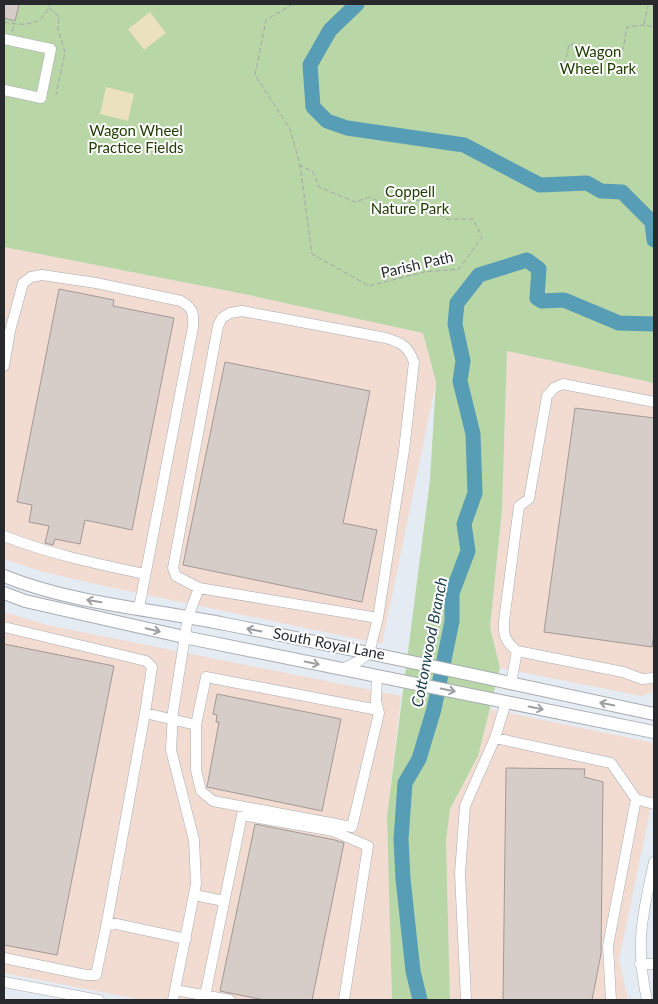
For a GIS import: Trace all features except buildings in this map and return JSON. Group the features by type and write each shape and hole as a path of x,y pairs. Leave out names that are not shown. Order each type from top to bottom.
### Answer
{"main road":[{"name":"South Royal Lane","path":"4,576 40,588 405,660 654,714"},
{"name":"South Royal Lane","path":"4,593 25,600 184,637 654,732"},
{"path":"506,702 514,694 524,690 546,691"}],"street":[{"path":"4,39 51,49 41,98 4,90"},
{"path":"4,366 10,331 23,283 31,277 42,275 96,283 181,300 190,306 194,314 193,327 139,608"},
{"path":"342,669 359,661 369,653 378,618 404,450 414,362 403,344 386,338 266,314 242,311 230,313 222,318 218,326 173,568 176,576 199,588 378,618"},
{"path":"654,402 564,384 554,388 547,396 530,499 518,506 503,635 508,644 518,651 623,672 642,679 654,678"},
{"path":"4,536 82,561 145,574"},
{"path":"199,588 188,618 184,637 172,718 171,750 194,840 196,884 174,995 206,996 230,1000"},
{"path":"4,627 146,661 152,667 96,975 86,975 4,958"},
{"path":"511,683 518,651"},
{"path":"377,676 376,701 378,710 352,827 213,801 201,791 196,770 196,725 206,677 378,710"},
{"path":"466,1000 460,873 465,806 485,756 495,738 506,702"},
{"path":"145,713 196,725"},
{"path":"495,738 611,763 636,799 654,804"},
{"path":"611,1000 608,946 636,799"},
{"path":"206,996 242,814 333,831 368,846 344,1000"},
{"path":"647,1000 640,964 642,917 654,867"},
{"path":"194,895 224,901"},
{"path":"107,922 186,938"},
{"path":"640,964 654,964"},
{"path":"4,982 99,1000"}],"path":[{"path":"4,22 26,26 40,18 50,4"},
{"name":"Parish Path","path":"293,4 266,20 255,74 290,130 300,165 308,237 312,254 369,286 424,272 459,268 482,237 473,219 446,219 418,200 390,207 370,197 355,202 319,187 313,172 300,165"},
{"path":"644,25 648,6"},
{"path":"563,72 569,44 614,54 623,50 627,27 644,25 654,27"}],"shaded area":[{"path":"4,247 244,294 423,333 436,382 382,644 100,585 40,571 4,559"},
{"path":"507,351 654,383 654,691 642,696 500,668 490,627 502,510"},
{"path":"4,612 47,625 401,696 387,816 392,1000 143,1000 4,973"},
{"path":"490,709 654,743 654,792 619,960 628,1000 450,1000 446,841 450,809 478,756"}],"green space":[{"path":"4,4 654,4 654,383 507,351 502,510 490,627 500,668 478,756 450,809 446,841 450,1000 392,1000 387,816 430,480 436,382 423,333 244,294 4,247"}],"sand":[{"path":"150,12 166,33 144,50 128,29"},
{"path":"106,87 134,94 128,121 100,114"}],"waterway":[{"name":"Cottonwood Branch","path":"357,4 330,30 310,65 313,107 327,121 347,128 464,145 540,185 587,183 601,191 622,192 652,222 654,240"},
{"name":"Cottonwood Branch","path":"420,1000 413,971 403,879 401,839 405,783 419,759 434,709 452,621 452,593 468,551 464,524 475,493 473,434 460,381 463,361 455,324 457,303 479,275 527,260 539,269 537,298 542,301 564,300 619,323 654,324"}],"park label":[{"name":"Wagon Wheel Park","path":"598,60"},
{"name":"Wagon Wheel Practice Fields","path":"136,140"},
{"name":"Coppell Nature Park","path":"410,200"}]}
